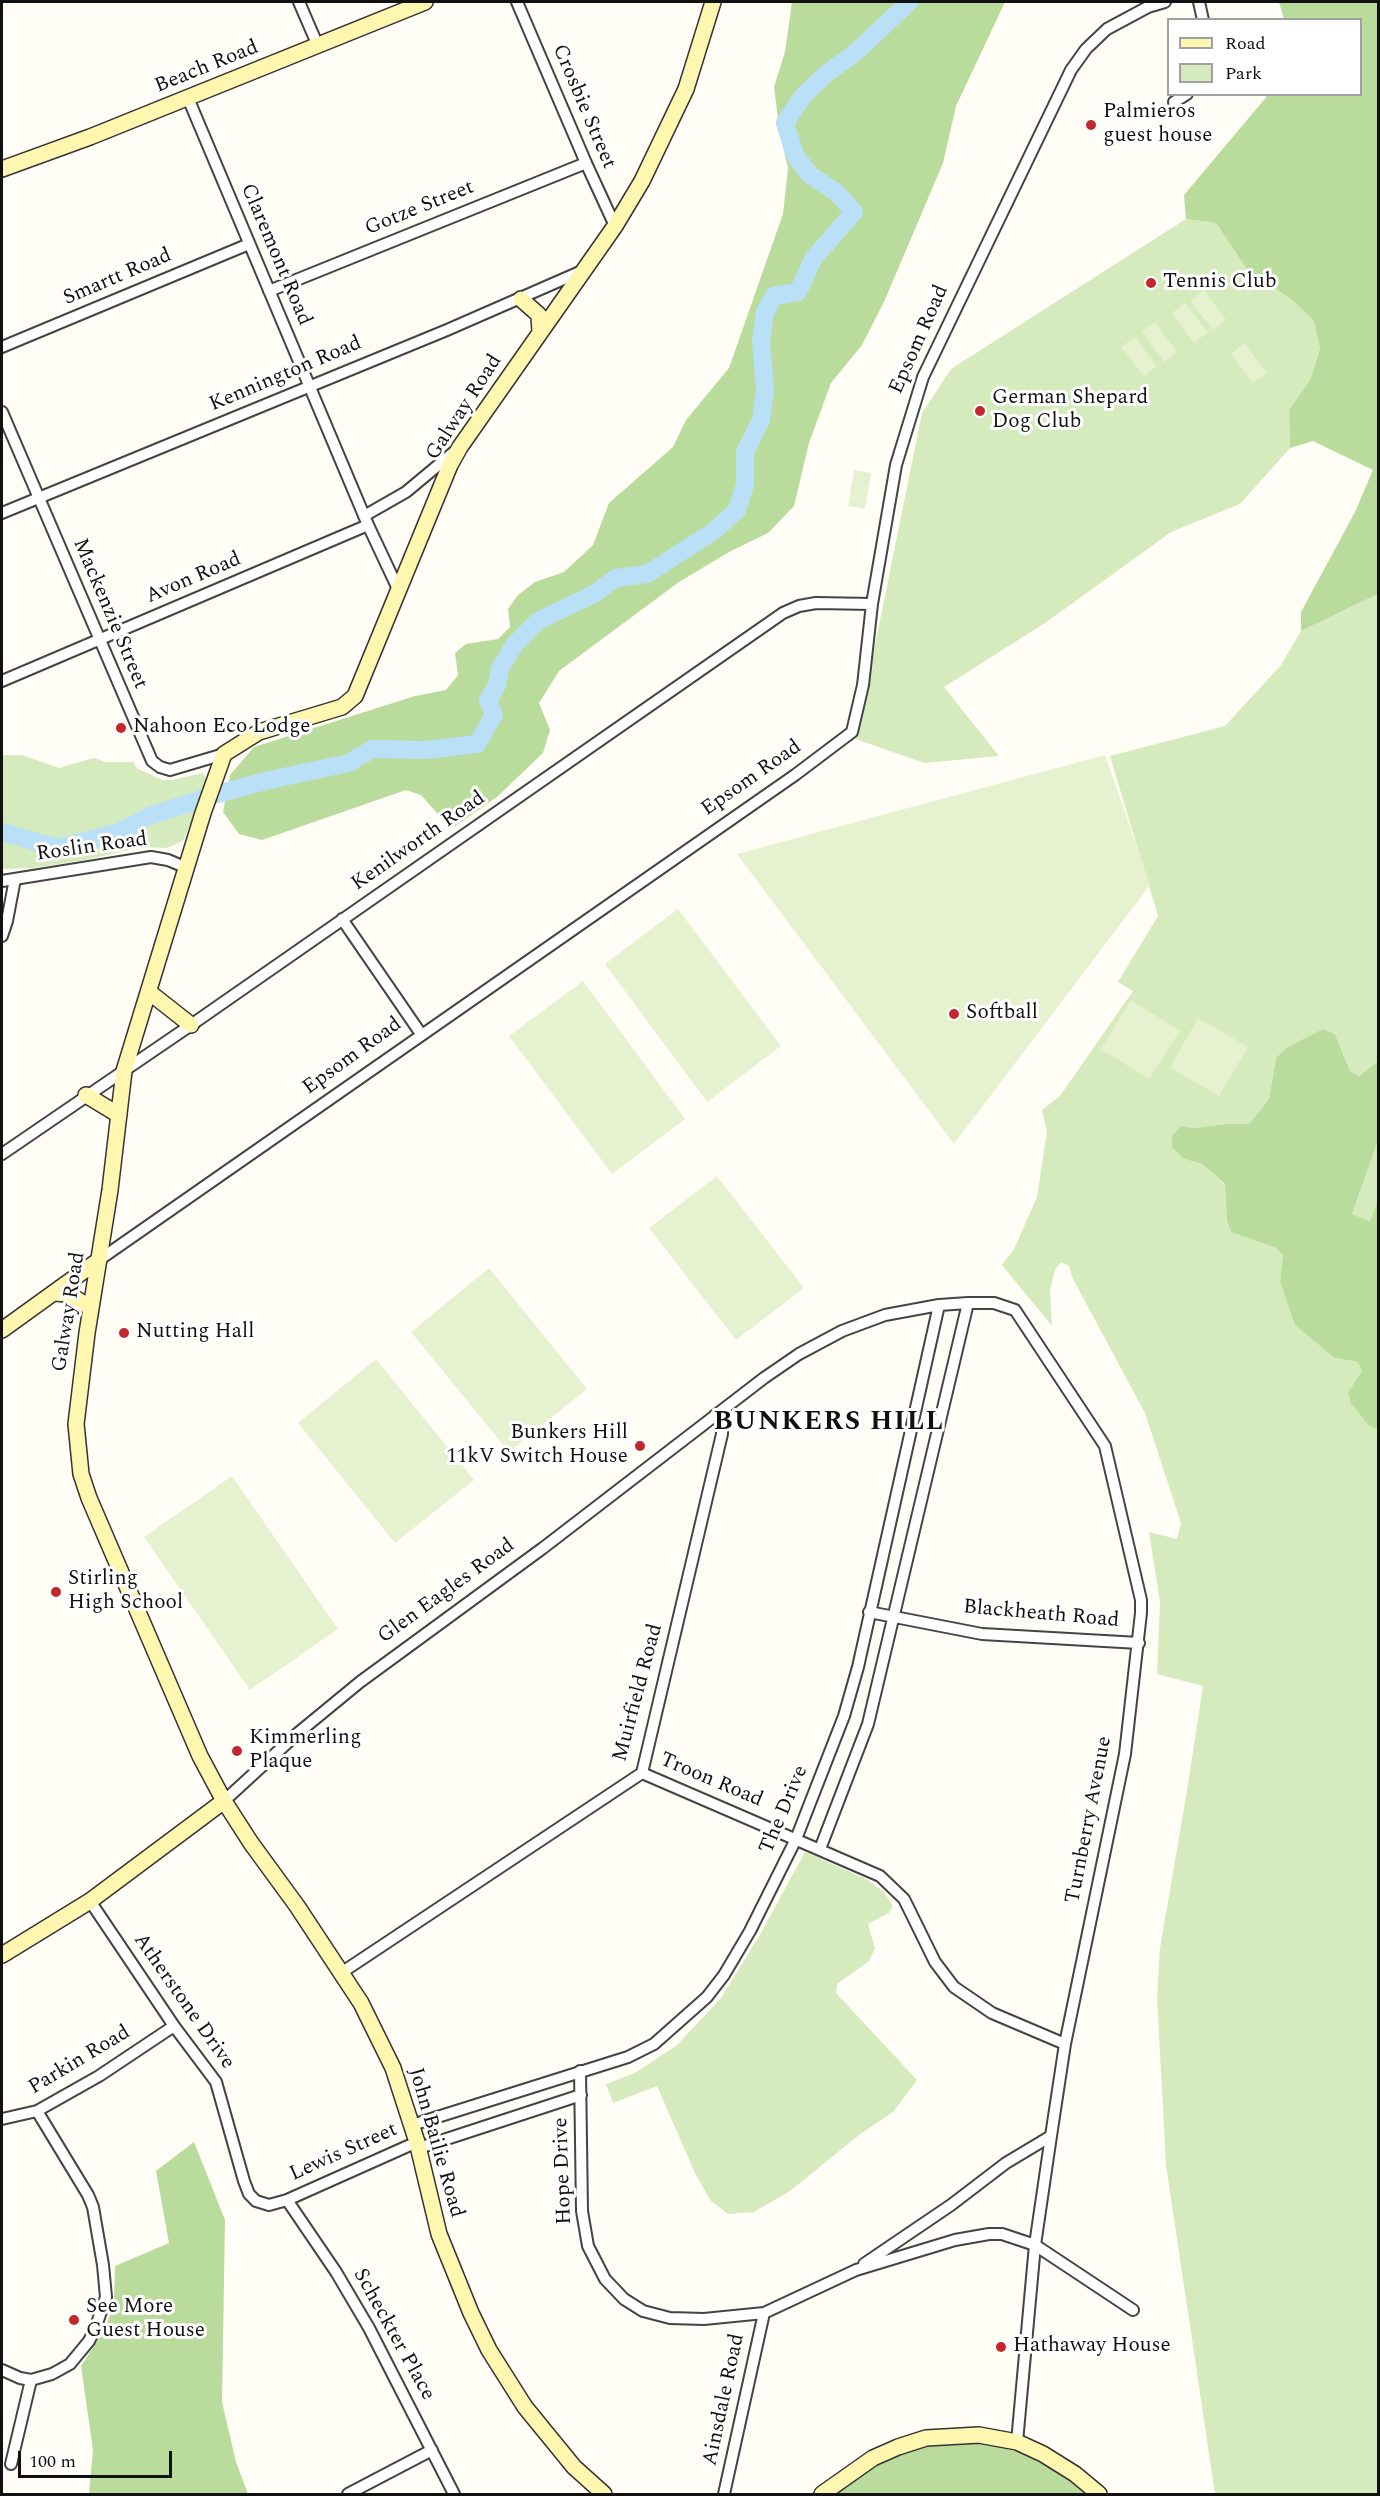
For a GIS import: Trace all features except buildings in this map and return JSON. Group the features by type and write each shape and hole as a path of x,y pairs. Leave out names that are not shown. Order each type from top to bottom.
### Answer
{"street":[{"path":"298,2 318,46"},
{"name":"Beach Road","path":"2,169 188,98 425,2"},
{"name":"Crosbie Street","path":"517,2 615,226"},
{"name":"Galway Road","path":"224,1801 200,1756 81,1474 76,1424 124,1071 203,813 224,754 259,732 342,707 358,692 438,493 460,447 585,270 642,181 680,104 713,2"},
{"name":"Epsom Road","path":"2,1330 321,1107 421,1034 795,775 852,732 863,685 872,604 896,465 923,377 1065,80 1086,49 1107,29 1148,7 1165,2"},
{"path":"1199,2 1203,18"},
{"path":"1174,102 1184,96"},
{"name":"Claremont Road","path":"188,98 366,520 399,591"},
{"name":"Gotze Street","path":"269,291 586,163"},
{"name":"Smartt Road","path":"2,347 249,244"},
{"name":"Kennington Road","path":"2,513 585,270"},
{"path":"521,298 538,315 540,333"},
{"name":"Mackenzie Street","path":"2,412 149,755 156,765 170,770 224,754"},
{"name":"Avon Road","path":"2,681 100,640 366,520 406,492 460,447"},
{"name":"Kenilworth Road","path":"2,1154 783,614 799,606 816,603 872,604"},
{"name":"Roslin Road","path":"2,881 151,857 168,860 187,868"},
{"path":"2,936 15,879"},
{"path":"342,919 421,1034"},
{"path":"149,992 191,1025"},
{"path":"86,1095 119,1115"},
{"path":"54,1293 68,1294 91,1308"},
{"path":"820,1849 868,1724 968,1303"},
{"name":"Turnberry Avenue","path":"939,1305 994,1303 1015,1310 1105,1446 1141,1600 1139,1643 1125,1754 1065,2044 1051,2136 1035,2245 1017,2442"},
{"name":"Glen Eagles Road","path":"2,1955 90,1901 224,1801 298,1733 360,1682 543,1548 715,1415 799,1354 843,1330 885,1315 939,1305"},
{"name":"The Drive","path":"412,2125 628,2057 654,2044 707,1997 724,1975 750,1931 796,1839 844,1716 858,1667 939,1305"},
{"name":"Muirfield Road","path":"341,1973 642,1773 722,1434 722,1427 715,1415"},
{"name":"Blackheath Road","path":"869,1612 982,1634 1139,1643"},
{"name":"Troon Road","path":"642,1773 866,1869 890,1883 904,1899 935,1962 954,1987 992,2013 1065,2044"},
{"name":"John Bailie Road","path":"224,1801 361,2003 393,2068 418,2145 441,2242 461,2292 489,2350 510,2385 542,2429 579,2472 604,2494"},
{"name":"Atherstone Drive","path":"90,1901 174,2026 211,2074 220,2091 249,2194 256,2201 268,2205 287,2200"},
{"name":"Parkin Road","path":"2,2119 37,2111 99,2076 174,2026"},
{"name":"Hope Drive","path":"580,2071 582,2211 588,2246 605,2280 624,2299 643,2311 670,2318 704,2319 764,2313 856,2270 977,2235 1002,2234 1035,2245 1133,2310"},
{"path":"418,2145 581,2095"},
{"path":"2,2370 31,2380 52,2374 70,2364 89,2341 100,2319 106,2297 93,2207 37,2111"},
{"name":"Hope Drive","path":"856,2270 951,2205 1006,2163 1051,2136"},
{"name":"Lewis Street","path":"287,2200 418,2145"},
{"name":"Scheckter Place","path":"287,2200 336,2272 369,2328 454,2494"},
{"name":"Ainsdale Road","path":"724,2494 764,2313"},
{"path":"11,2464 31,2380"},
{"path":"822,2494 873,2458 926,2438 980,2435 1017,2442 1043,2454 1075,2474 1099,2494"},
{"path":"348,2494 432,2450"}],"green space":[{"path":"792,2 1005,2 956,106 943,163 884,302 862,345 831,383 809,443 794,506 768,533 729,552 679,582 559,671 539,703 550,730 543,753 497,797 454,827 443,820 421,795 406,790 262,840 239,834 223,812 230,775 254,747 415,696 446,690 458,675 455,653 466,644 498,639 510,627 508,609 518,595 535,582 564,572 593,545 609,503 673,447 686,420 729,368 783,214 788,168 780,134 774,87 785,52"},
{"path":"1279,2 1378,2 1378,594 1301,631 1301,612 1355,512 1373,470 1313,441 1290,448 1289,410 1310,380 1320,349 1314,321 1291,299 1248,271 1216,223 1186,219 1184,195 1267,96 1362,96 1362,18 1284,18"},
{"path":"1186,219 1216,223 1248,271 1291,299 1314,321 1320,349 1310,380 1289,410 1290,448 1240,504 1171,532 1048,621 944,687 999,756 924,763 856,739 922,413 951,369"},
{"path":"1204,290 1226,320 1213,330 1190,301"},
{"path":"1185,303 1208,332 1194,343 1172,313"},
{"path":"1155,322 1177,352 1164,362 1142,332"},
{"path":"1135,337 1157,366 1144,376 1121,347"},
{"path":"1244,343 1267,373 1253,383 1231,354"},
{"path":"854,470 871,473 865,509 848,506"},
{"path":"1378,594 1378,1061 1359,1076 1350,1071 1335,1034 1276,1058 1269,1099 1249,1124 1195,1128 1181,1126 1184,1159 1202,1164 1225,1185 1227,1221 1231,1232 1276,1248 1283,1255 1280,1281 1335,1358 1358,1362 1362,1371 1348,1392 1350,1402 1368,1425 1378,1430 1378,2494 1215,2494 1166,2165 1157,1998 1160,1948 1203,1686 1157,1674 1160,1602 1149,1532 1177,1539 1181,1523 1145,1413 1073,1279 1069,1266 1061,1262 1055,1270 1050,1290 1052,1326 1002,1265 1014,1249 1037,1197 1047,1131 1042,1110 1060,1096 1133,991 1118,982 1158,916 1110,756 1225,726 1281,665 1301,631"},
{"path":"2,755 22,755 59,768 94,758 105,762 133,762 138,769 163,780 203,773 208,782 183,841 167,848 143,847 33,868 2,869"},
{"name":"Softball","path":"1105,755 1150,885 954,1144 737,854"},
{"path":"678,909 781,1046 707,1102 605,964"},
{"path":"583,981 685,1119 612,1174 509,1036"},
{"path":"1131,1000 1180,1031 1149,1079 1101,1049"},
{"path":"1198,1018 1248,1047 1219,1096 1170,1068"},
{"path":"1323,1029 1335,1034 1350,1071 1359,1076 1378,1061 1378,1141 1352,1214 1370,1221 1378,1200 1378,1430 1368,1425 1350,1402 1348,1392 1362,1371 1358,1362 1335,1358 1295,1325 1280,1281 1283,1255 1276,1248 1231,1232 1227,1221 1225,1184 1202,1164 1184,1159 1172,1147 1172,1136 1181,1126 1195,1128 1249,1124 1269,1099 1276,1058 1288,1047"},
{"path":"1378,1141 1378,1200 1370,1221 1352,1214"},
{"path":"717,1176 804,1288 736,1340 649,1228"},
{"path":"489,1268 587,1389 509,1452 411,1332"},
{"path":"376,1359 474,1480 395,1543 298,1423"},
{"path":"232,1476 338,1629 250,1690 144,1537"},
{"path":"805,1852 866,1879 884,1892 893,1906 889,1913 868,1924 875,1948 869,1961 837,1984 836,1993 917,2080 893,2112 859,2135 790,2191 754,2212 728,2214 711,2201 696,2175 657,2086 613,2103 606,2084 635,2073 676,2046 721,1998 761,1933"},
{"path":"194,2142 225,2220 222,2402 236,2462 248,2494 89,2494 93,2450 81,2366 105,2329 114,2303 115,2266 169,2243 156,2171"},
{"path":"953,2442 990,2444 1028,2455 1065,2477 1085,2494 832,2494 872,2465 917,2446"}],"waterway":[{"path":"2,832 58,848 119,832 152,815 214,795 265,781 349,763 372,749 425,750 477,744 494,715 488,700 497,685 500,668 515,644 538,621 594,594 616,578 647,574 714,531 737,510 745,485 745,452 761,420 765,391 761,341 765,312 774,296 798,292 813,259 854,212 836,192 810,175 795,155 785,123 802,97 826,74 856,52 909,2"}],"place":[{"name":"Palmieros guest house","path":"1091,125"},
{"name":"Tennis Club","path":"1151,283"},
{"name":"German Shepard Dog Club","path":"980,411"},
{"name":"Nahoon Eco Lodge","path":"121,728"},
{"name":"Softball","path":"954,1014"},
{"name":"Nutting Hall","path":"124,1333"},
{"name":"Bunkers Hill 11kV Switch House","path":"640,1446"},
{"name":"Stirling High School","path":"56,1592"},
{"name":"Kimmerling Plaque","path":"237,1751"},
{"name":"See More Guest House","path":"74,2320"},
{"name":"Hathaway House","path":"1001,2347"}],"district":[{"name":"BUNKERS HILL","path":"829,1424"}]}
